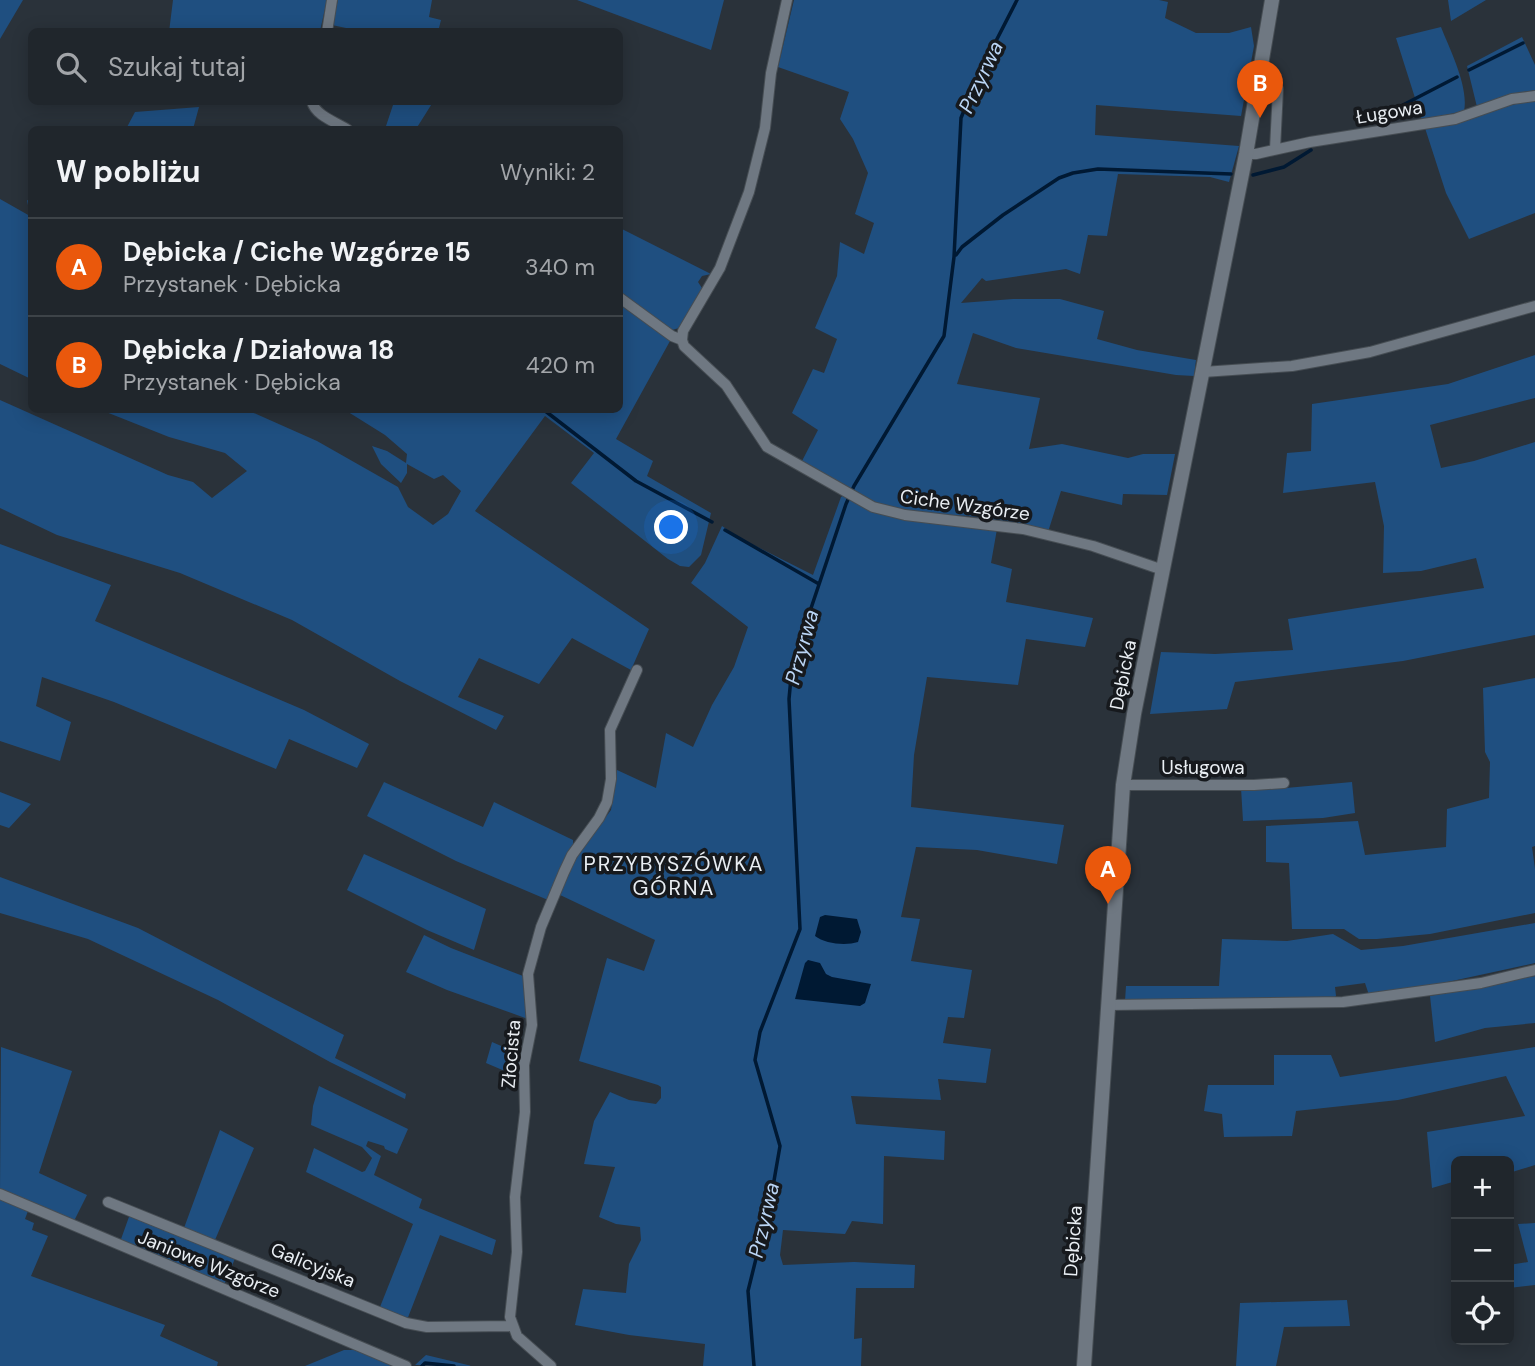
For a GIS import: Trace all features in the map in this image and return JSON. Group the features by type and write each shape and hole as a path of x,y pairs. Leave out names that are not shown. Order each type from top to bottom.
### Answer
{"street":[{"path":"328,28 332,0"},
{"path":"682,340 683,331 720,268 749,192 765,128 771,73 787,0"},
{"name":"Dębicka","path":"1084,1366 1123,785 1246,154 1272,0"},
{"path":"1258,86 1278,89 1275,149"},
{"name":"Ługowa","path":"1246,154 1455,118 1512,99 1535,96"},
{"path":"313,105 320,114 341,126"},
{"name":"Ciche Wzgórze","path":"623,300 682,340 691,353 726,386 766,447 857,498 886,512 1000,526 1058,537 1163,570"},
{"path":"1202,372 1292,366 1370,352 1535,306"},
{"name":"Złocista","path":"512,1326 510,1317 517,1252 515,1197 525,1112 524,1065 532,1025 529,966 541,927 572,855 599,818 607,802 611,779 610,730 637,670"},
{"name":"Usługowa","path":"1123,785 1284,783"},
{"path":"1108,1005 1343,1002 1480,984 1535,970"},
{"name":"Janiowe Wzgórze","path":"0,1194 406,1366"},
{"name":"Galicyjska","path":"108,1202 406,1323 427,1327 512,1326"},
{"path":"512,1326 525,1345 551,1366"}],"shaded area":[{"path":"0,0 23,0 0,39"},
{"path":"173,0 327,0 321,28 170,28"},
{"path":"338,0 432,0 429,17 441,20 439,28 346,28 332,25"},
{"path":"577,0 724,0 711,50"},
{"path":"794,0 1159,0 1168,2 1165,18 1196,33 1229,33 1251,27 1254,46 1241,116 1096,105 1095,135 1239,146 1229,182 1210,177 1118,174 1107,236 1088,235 1080,274 1066,269 986,281 982,278 961,303 1060,299 1104,311 1097,339 1137,350 1196,360 1194,376 1176,375 1016,348 973,333 957,384 1040,398 1029,449 1062,444 1128,458 1143,454 1175,454 1167,495 1123,494 1122,505 1061,491 1048,532 1011,522 907,512 882,506 802,461 818,430 792,413 813,369 824,373 837,339 815,328 837,276 840,242 864,254 874,223 855,214 868,173 853,139 840,119 849,92 778,67"},
{"path":"1448,0 1486,0 1451,21"},
{"path":"1441,27 1461,80 1464,111 1422,120 1396,38"},
{"path":"1522,37 1535,65 1535,90 1507,95 1477,107 1467,66"},
{"path":"1535,99 1535,213 1469,239 1446,193 1425,128"},
{"path":"393,105 431,105 418,126 386,126"},
{"path":"199,107 194,126 128,126 135,112"},
{"path":"0,199 28,215 28,378 0,364"},
{"path":"623,230 711,274 702,276 698,282 702,288 679,328 672,330 623,296"},
{"path":"623,306 670,341 616,439 653,461 647,476 711,513 701,555 689,567 680,566 668,559 571,483 594,453 545,416 475,511 649,629 631,670 572,638 539,684 479,658 458,697 504,716 496,730 400,681 292,620 180,573 57,535 0,508 0,400 168,475 193,482 212,498 247,471 225,453 169,437 109,413 254,413 317,441 398,487 408,507 433,525 448,514 461,491 443,475 434,479 407,464 407,473 401,483 381,464 372,446 387,451 406,463 407,454 385,435 350,413 623,413"},
{"path":"1535,355 1535,398 1430,425 1441,468 1535,442 1535,635 1403,661 1235,682 1227,709 1150,714 1161,652 1215,654 1293,650 1288,619 1484,588 1476,558 1421,571 1383,573 1384,526 1375,482 1283,493 1287,453 1311,451 1312,404 1448,384"},
{"path":"844,495 898,518 997,529 991,563 1012,569 1006,602 1093,618 1085,647 1026,639 1018,685 927,677 914,755 911,807 1064,825 1057,864 977,850 916,847 901,917 920,919 911,961 972,970 964,1018 948,1017 943,1043 991,1049 986,1083 938,1079 941,1100 851,1096 856,1124 945,1131 944,1160 884,1156 883,1224 852,1221 845,1234 783,1230 780,1255 783,1265 854,1262 915,1265 914,1288 856,1288 854,1339 862,1338 861,1366 703,1366 705,1344 575,1325 583,1289 626,1293 629,1264 641,1240 640,1227 616,1224 599,1217 615,1167 584,1164 594,1121 610,1092 629,1100 656,1104 661,1098 661,1087 579,1061 607,958 644,971 655,940 558,894 579,853 611,810 617,770 656,788 666,733 693,747 712,705 734,667 748,627 691,583 705,563 722,526 813,575"},
{"path":"0,544 111,585 95,621 304,710 369,744 357,768 289,739 276,769 114,702 42,677 36,706 71,722 60,761 0,741"},
{"path":"1535,678 1535,846 1532,847 1535,913 1430,934 1377,939 1359,939 1344,929 1292,929 1289,863 1266,862 1266,826 1358,821 1365,855 1446,847 1447,809 1489,798 1490,762 1485,752 1483,688"},
{"path":"384,782 483,827 494,802 573,840 548,900 456,861 367,816"},
{"path":"1352,782 1355,813 1323,818 1243,821 1241,788 1286,788"},
{"path":"0,792 31,804 9,828 0,825"},
{"path":"364,854 486,909 474,950 347,890"},
{"path":"0,877 138,928 344,1035 335,1058 406,1094 405,1099 330,1062 218,1000 88,939 0,913"},
{"path":"825,915 857,919 861,932 858,942 836,944 815,936 820,917"},
{"path":"1535,923 1535,963 1429,986 1369,995 1365,983 1335,987 1336,996 1332,1000 1125,1001 1126,986 1219,986 1222,939 1287,941 1333,934 1361,950 1403,946"},
{"path":"424,935 523,976 529,1008 528,1019 406,972"},
{"path":"808,960 820,963 826,974 832,977 871,984 865,1003 860,1006 795,999"},
{"path":"1535,976 1535,1023 1485,1028 1435,1042 1430,996"},
{"path":"492,1042 520,1054 519,1077 486,1063"},
{"path":"1,1047 72,1071 39,1173 87,1195 73,1223 0,1191"},
{"path":"1535,1047 1535,1165 1514,1171 1514,1156 1451,1156 1451,1182 1432,1188 1427,1132 1525,1116 1506,1076 1398,1100 1296,1111 1292,1136 1224,1137 1222,1114 1204,1111 1208,1085 1274,1085 1274,1055 1331,1055 1340,1077"},
{"path":"319,1086 408,1129 397,1154 368,1141 366,1146 381,1156 374,1175 422,1199 419,1208 496,1240 492,1255 440,1235 407,1320 380,1307 413,1224 306,1172 314,1148 362,1172 372,1158 362,1147 311,1125"},
{"path":"220,1130 254,1148 215,1240 184,1228"},
{"path":"0,1198 28,1211 25,1219 34,1223 32,1230 48,1236 31,1276 165,1325 160,1336 218,1362 217,1366 0,1366"},
{"path":"130,1214 236,1256 224,1285 120,1242"},
{"path":"1535,1223 1535,1285 1514,1287 1514,1264 1528,1262 1518,1224"},
{"path":"1347,1300 1350,1326 1284,1327 1276,1366 1236,1366 1240,1303"},
{"path":"344,1350 356,1350 395,1366 305,1366"},
{"path":"426,1355 472,1366 415,1365"}],"waterway":[{"name":"Przyrwa","path":"754,1366 748,1291 771,1198 780,1146 755,1060 760,1032 800,929 789,699 792,667 854,486 944,336 954,257 961,118 978,76 1017,0"},
{"path":"1469,70 1523,43"},
{"path":"1372,121 1457,77"},
{"path":"1253,175 1284,167 1311,150"},
{"path":"956,255 962,247 1003,215 1059,178 1073,173 1098,169 1231,174"},
{"path":"548,413 636,481 712,522"},
{"path":"725,530 819,584"},
{"path":"422,1366 425,1363 454,1366"}],"place":[{"name":"Dębicka / Działowa 18","path":"1260,118"},
{"name":"Dębicka / Ciche Wzgórze 15","path":"1108,904"}],"district":[{"name":"PRZYBYSZÓWKA GÓRNA","path":"674,876"}]}
